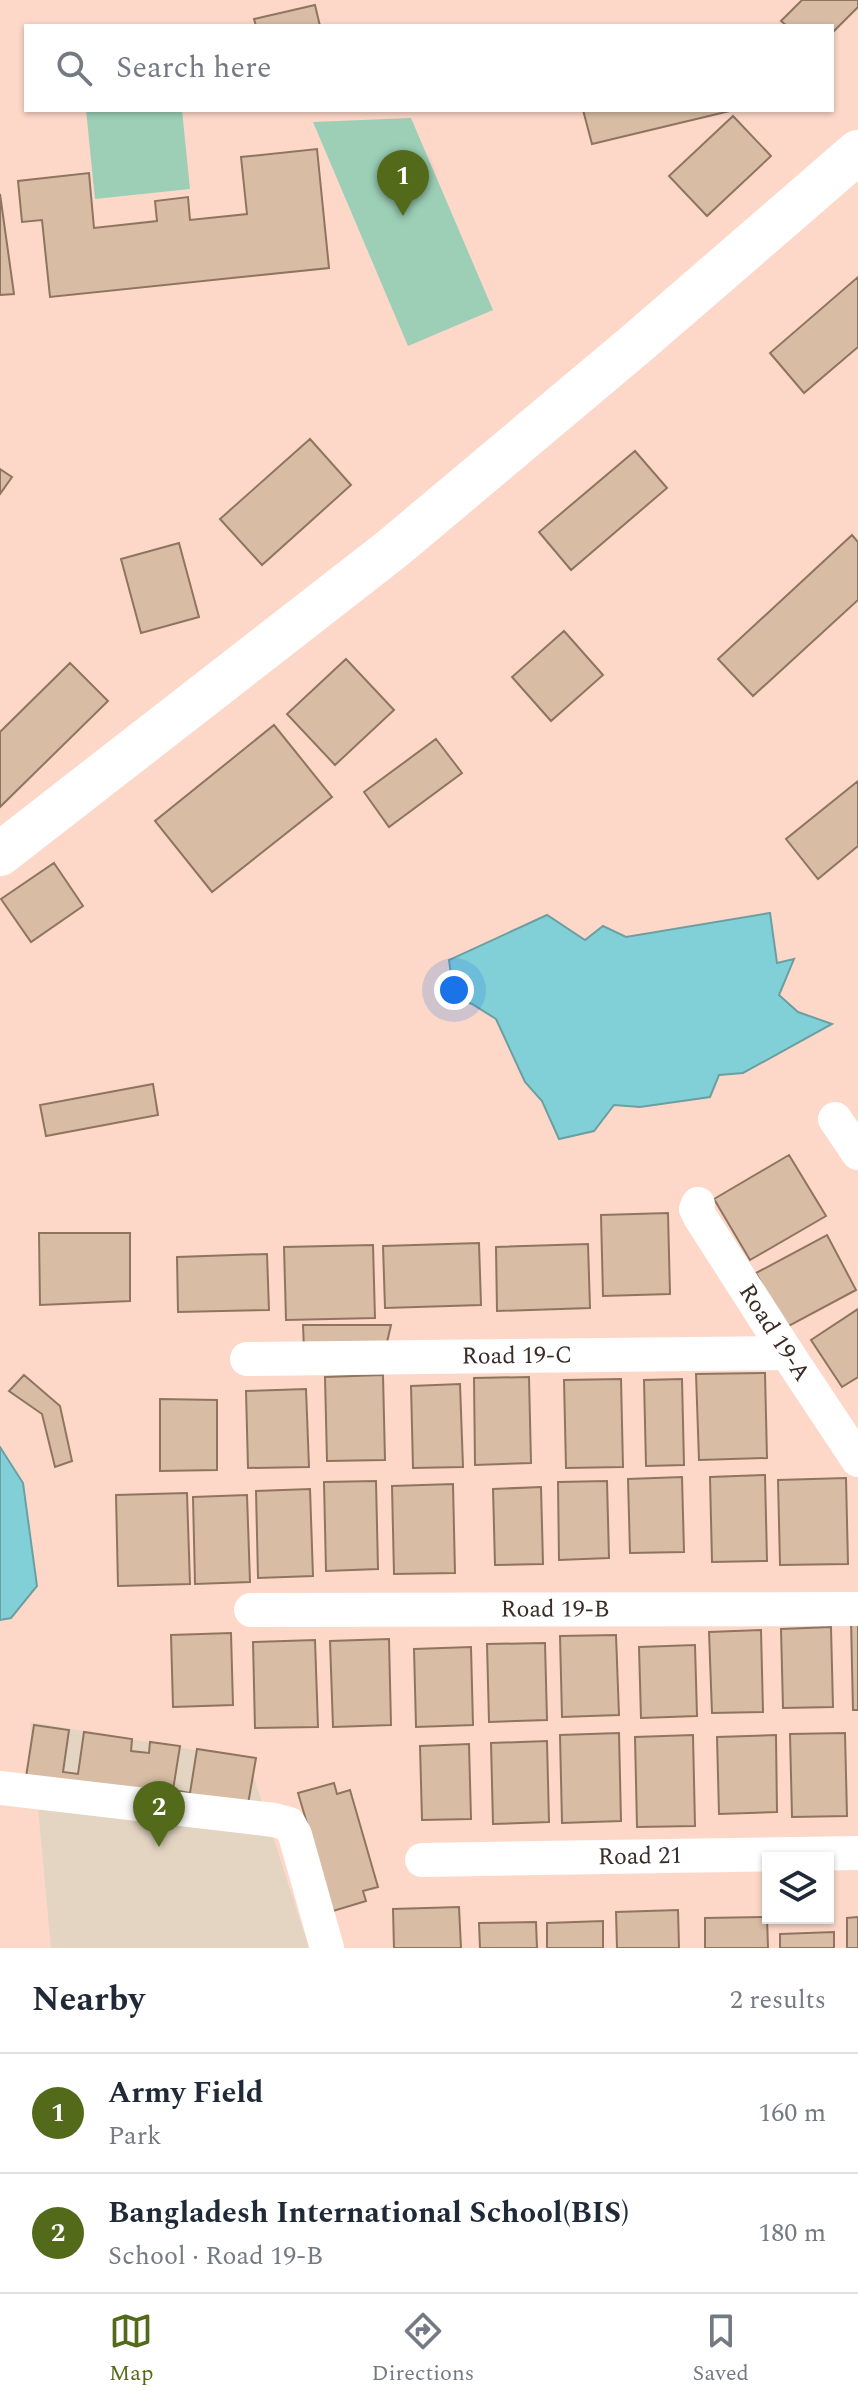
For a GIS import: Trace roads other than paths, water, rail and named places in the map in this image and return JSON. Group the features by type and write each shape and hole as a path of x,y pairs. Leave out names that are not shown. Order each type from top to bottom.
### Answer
{"street":[{"path":"0,854 392,549 858,152"},
{"path":"835,1119 858,1153"},
{"name":"Road 19-A","path":"698,1204 696,1209 700,1217 858,1460"},
{"name":"Road 19-C","path":"247,1359 787,1353"},
{"name":"Road 19-B","path":"251,1610 858,1609"},
{"path":"0,1788 289,1824 295,1835 327,1948"},
{"name":"Road 21","path":"422,1860 858,1853"}],"water":[{"path":"770,913 777,963 794,959 779,995 798,1012 832,1024 743,1073 719,1075 710,1097 640,1107 614,1105 594,1131 559,1139 542,1101 525,1082 496,1019 454,997 449,960 547,915 585,940 603,926 626,937"},
{"path":"0,1447 23,1483 37,1586 11,1618 0,1620"}],"place":[{"name":"Army Field","path":"403,216"},
{"name":"Bangladesh International School(BIS)","path":"159,1847"}]}
